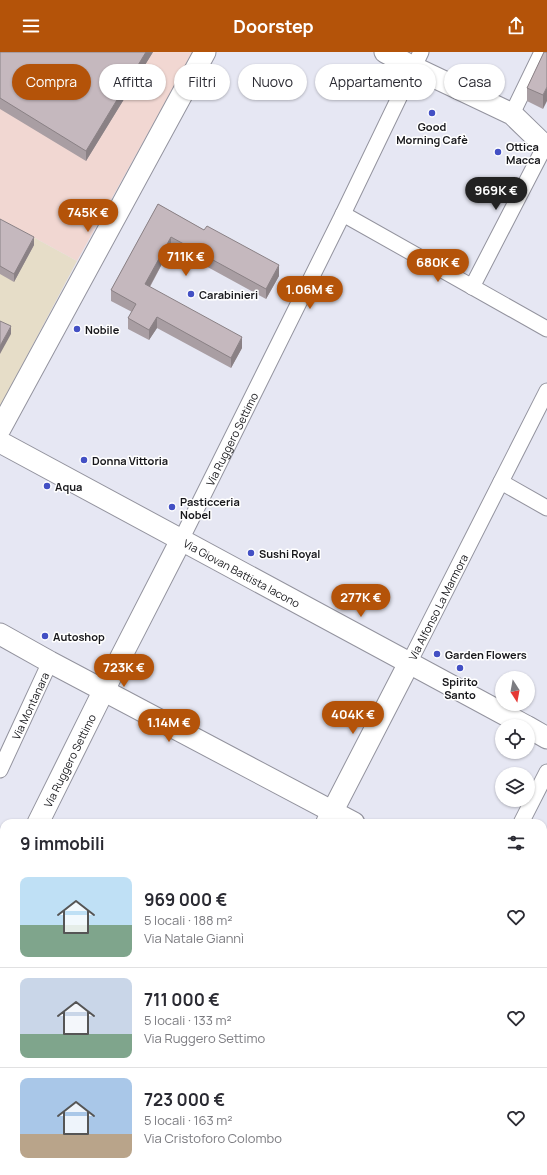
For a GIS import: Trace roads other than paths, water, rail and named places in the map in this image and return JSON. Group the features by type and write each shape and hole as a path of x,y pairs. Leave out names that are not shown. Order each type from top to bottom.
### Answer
{"main road":[{"path":"0,429 205,52"},
{"path":"385,52 417,60 512,114 546,145"},
{"name":"Via Giovan Battista Iacono","path":"0,442 512,719"},
{"name":"Via Ruggero Settimo","path":"41,819 104,690 181,540"},
{"path":"0,634 104,690 330,817"},
{"name":"Via Alfonso La Marmora","path":"330,817 409,663"},
{"name":"Via Giovan Battista Iacono","path":"535,731 547,738"}],"street":[{"path":"512,114 542,52"},
{"name":"Via Ruggero Settimo","path":"181,540 343,214 417,60"},
{"path":"472,287 546,145"},
{"path":"343,214 547,329"},
{"name":"Via Alfonso La Marmora","path":"409,663 547,391"},
{"path":"501,482 547,508"},
{"name":"Via Montanara","path":"0,770 50,662"},
{"path":"523,819 547,772"}],"place":[{"name":"Good Morning Cafè","path":"432,113"},
{"name":"Ottica Macca","path":"498,152"},
{"name":"Carabinieri","path":"191,294"},
{"name":"Nobile","path":"77,329"},
{"name":"Donna Vittoria","path":"84,460"},
{"name":"Aqua","path":"47,486"},
{"name":"Pasticceria Nobel","path":"172,507"},
{"name":"Sushi Royal","path":"251,553"},
{"name":"Autoshop","path":"45,636"},
{"name":"Garden Flowers","path":"437,654"},
{"name":"Spirito Santo","path":"460,668"}]}
